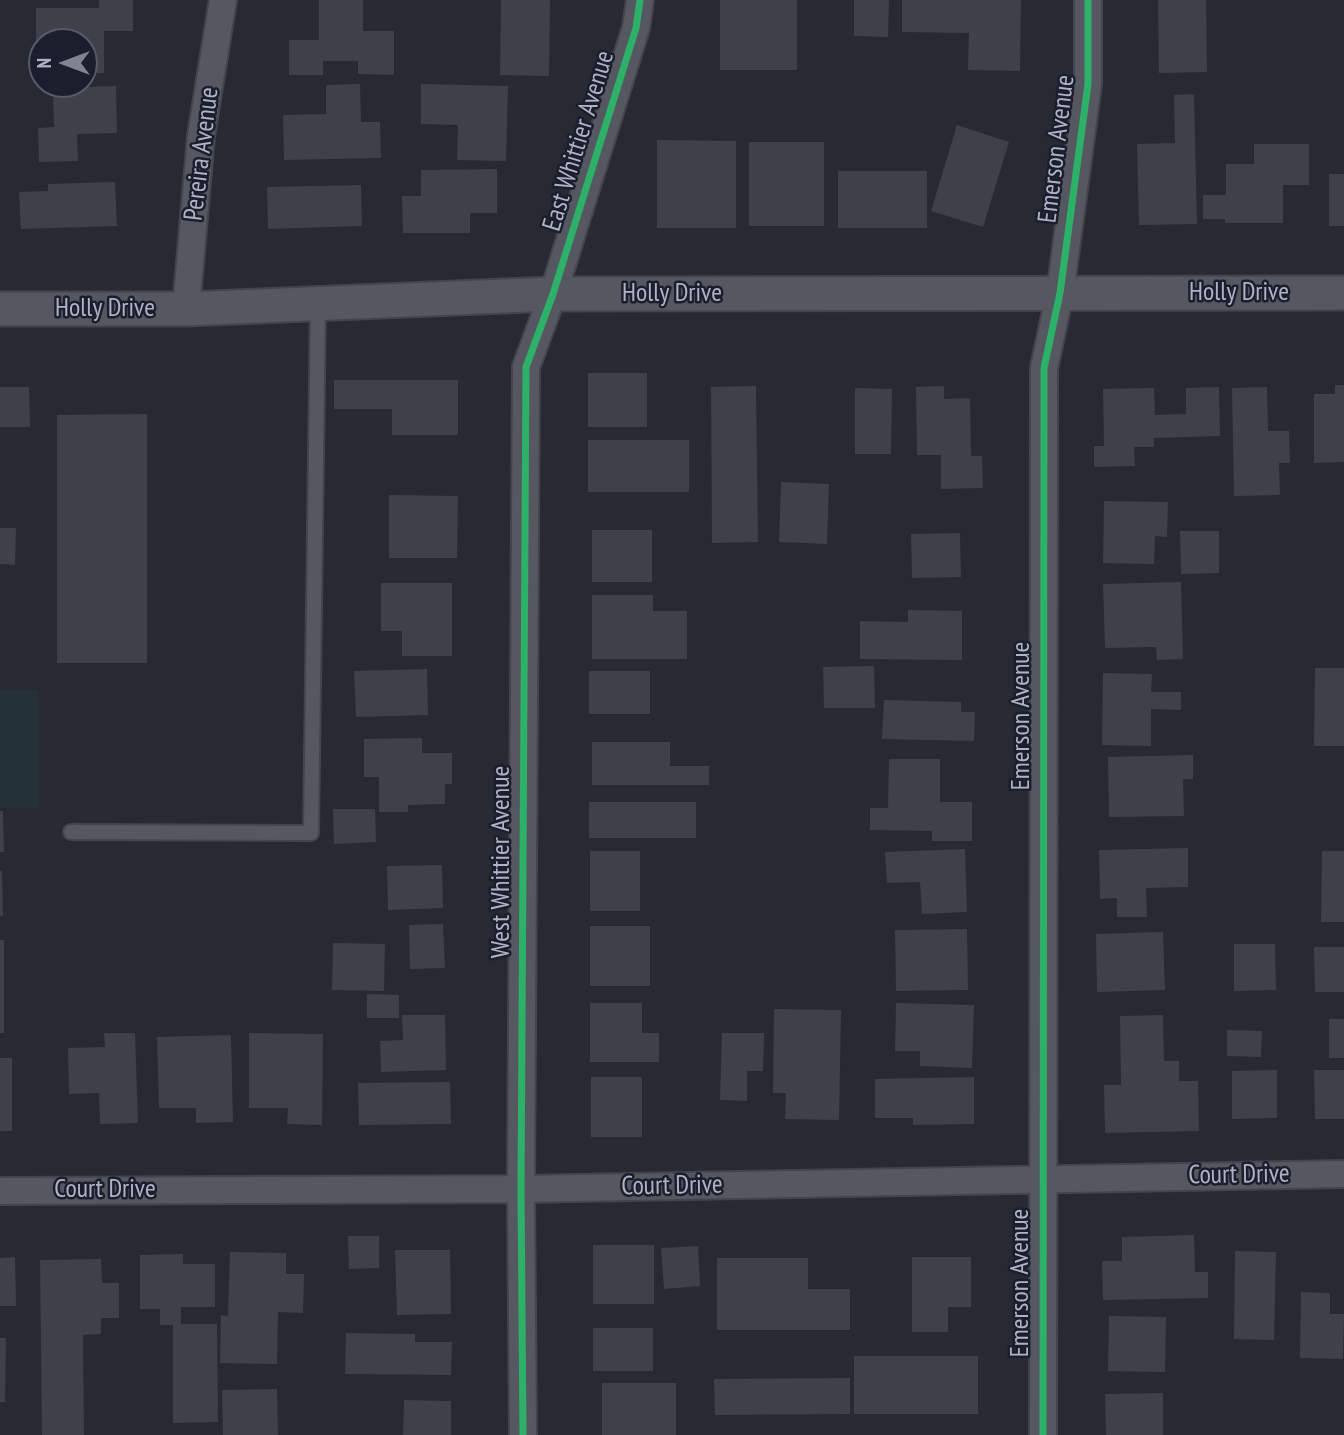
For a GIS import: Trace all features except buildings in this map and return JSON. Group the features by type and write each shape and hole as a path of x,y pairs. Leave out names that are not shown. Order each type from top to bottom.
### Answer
{"street":[{"name":"Pereira Avenue","path":"186,309 201,136 223,0"},
{"name":"East Whittier Avenue","path":"553,294 636,28 640,0"},
{"name":"Emerson Avenue","path":"1042,1435 1044,368 1060,293 1088,84 1088,0"},
{"name":"Holly Drive","path":"0,309 186,309 553,294 1344,293"},
{"name":"West Whittier Avenue","path":"523,1435 521,1189 526,367 553,294"},
{"name":"Court Drive","path":"0,1191 521,1189 1344,1174"}],"lane":[{"path":"71,832 311,833 318,303"}],"shaded area":[{"path":"0,690 38,690 38,808 0,808"}],"cycle path":[{"path":"523,1435 521,1189 526,367 553,294 636,28 640,0"},
{"path":"1043,1435 1044,368 1060,293 1088,84 1088,0"}]}
